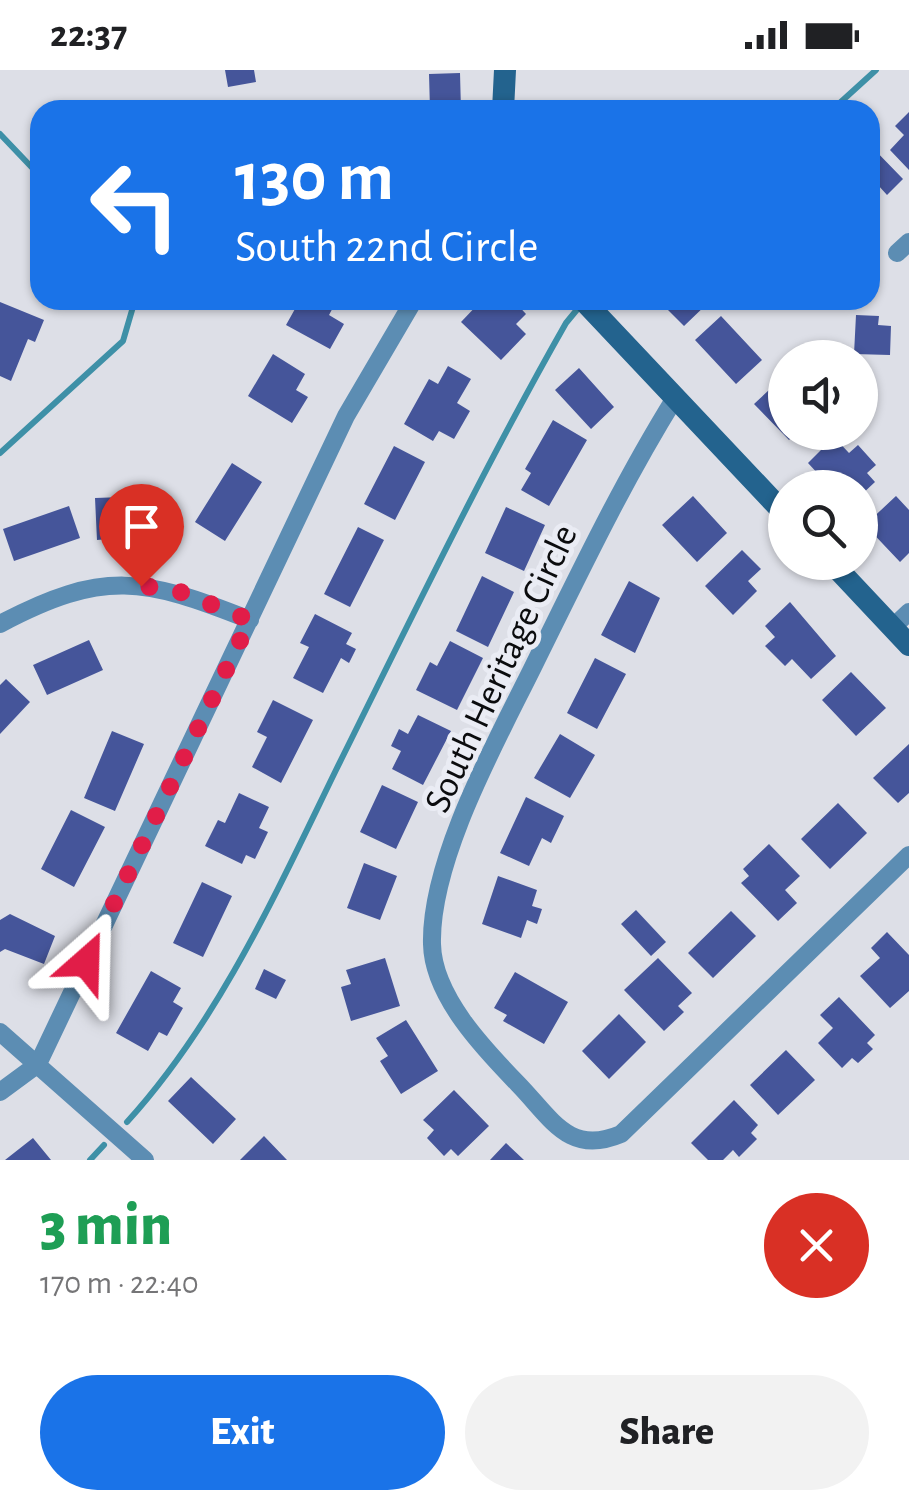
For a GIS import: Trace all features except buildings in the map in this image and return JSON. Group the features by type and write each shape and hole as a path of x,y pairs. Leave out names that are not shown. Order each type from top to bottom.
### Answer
{"street":[{"path":"504,100 505,70"},
{"path":"0,1092 38,1064 346,416 408,310"},
{"path":"592,310 768,496"},
{"name":"South Heritage Circle","path":"675,398 627,476 465,806 440,893 432,946 446,991 485,1051 569,1138 596,1145 621,1134 909,855"},
{"path":"853,580 901,620 909,645"},
{"path":"0,624 45,600 110,584 173,589 250,620"},
{"path":"0,1032 145,1160"}],"waterway":[{"path":"843,100 876,70"},
{"path":"0,134 30,166"},
{"path":"0,453 123,341 132,310"},
{"path":"127,1122 190,1041 244,954 477,489 535,378 577,310"},
{"path":"90,1160 104,1145"}],"route":[{"path":"86,962 250,620 173,589 141,586"}]}
